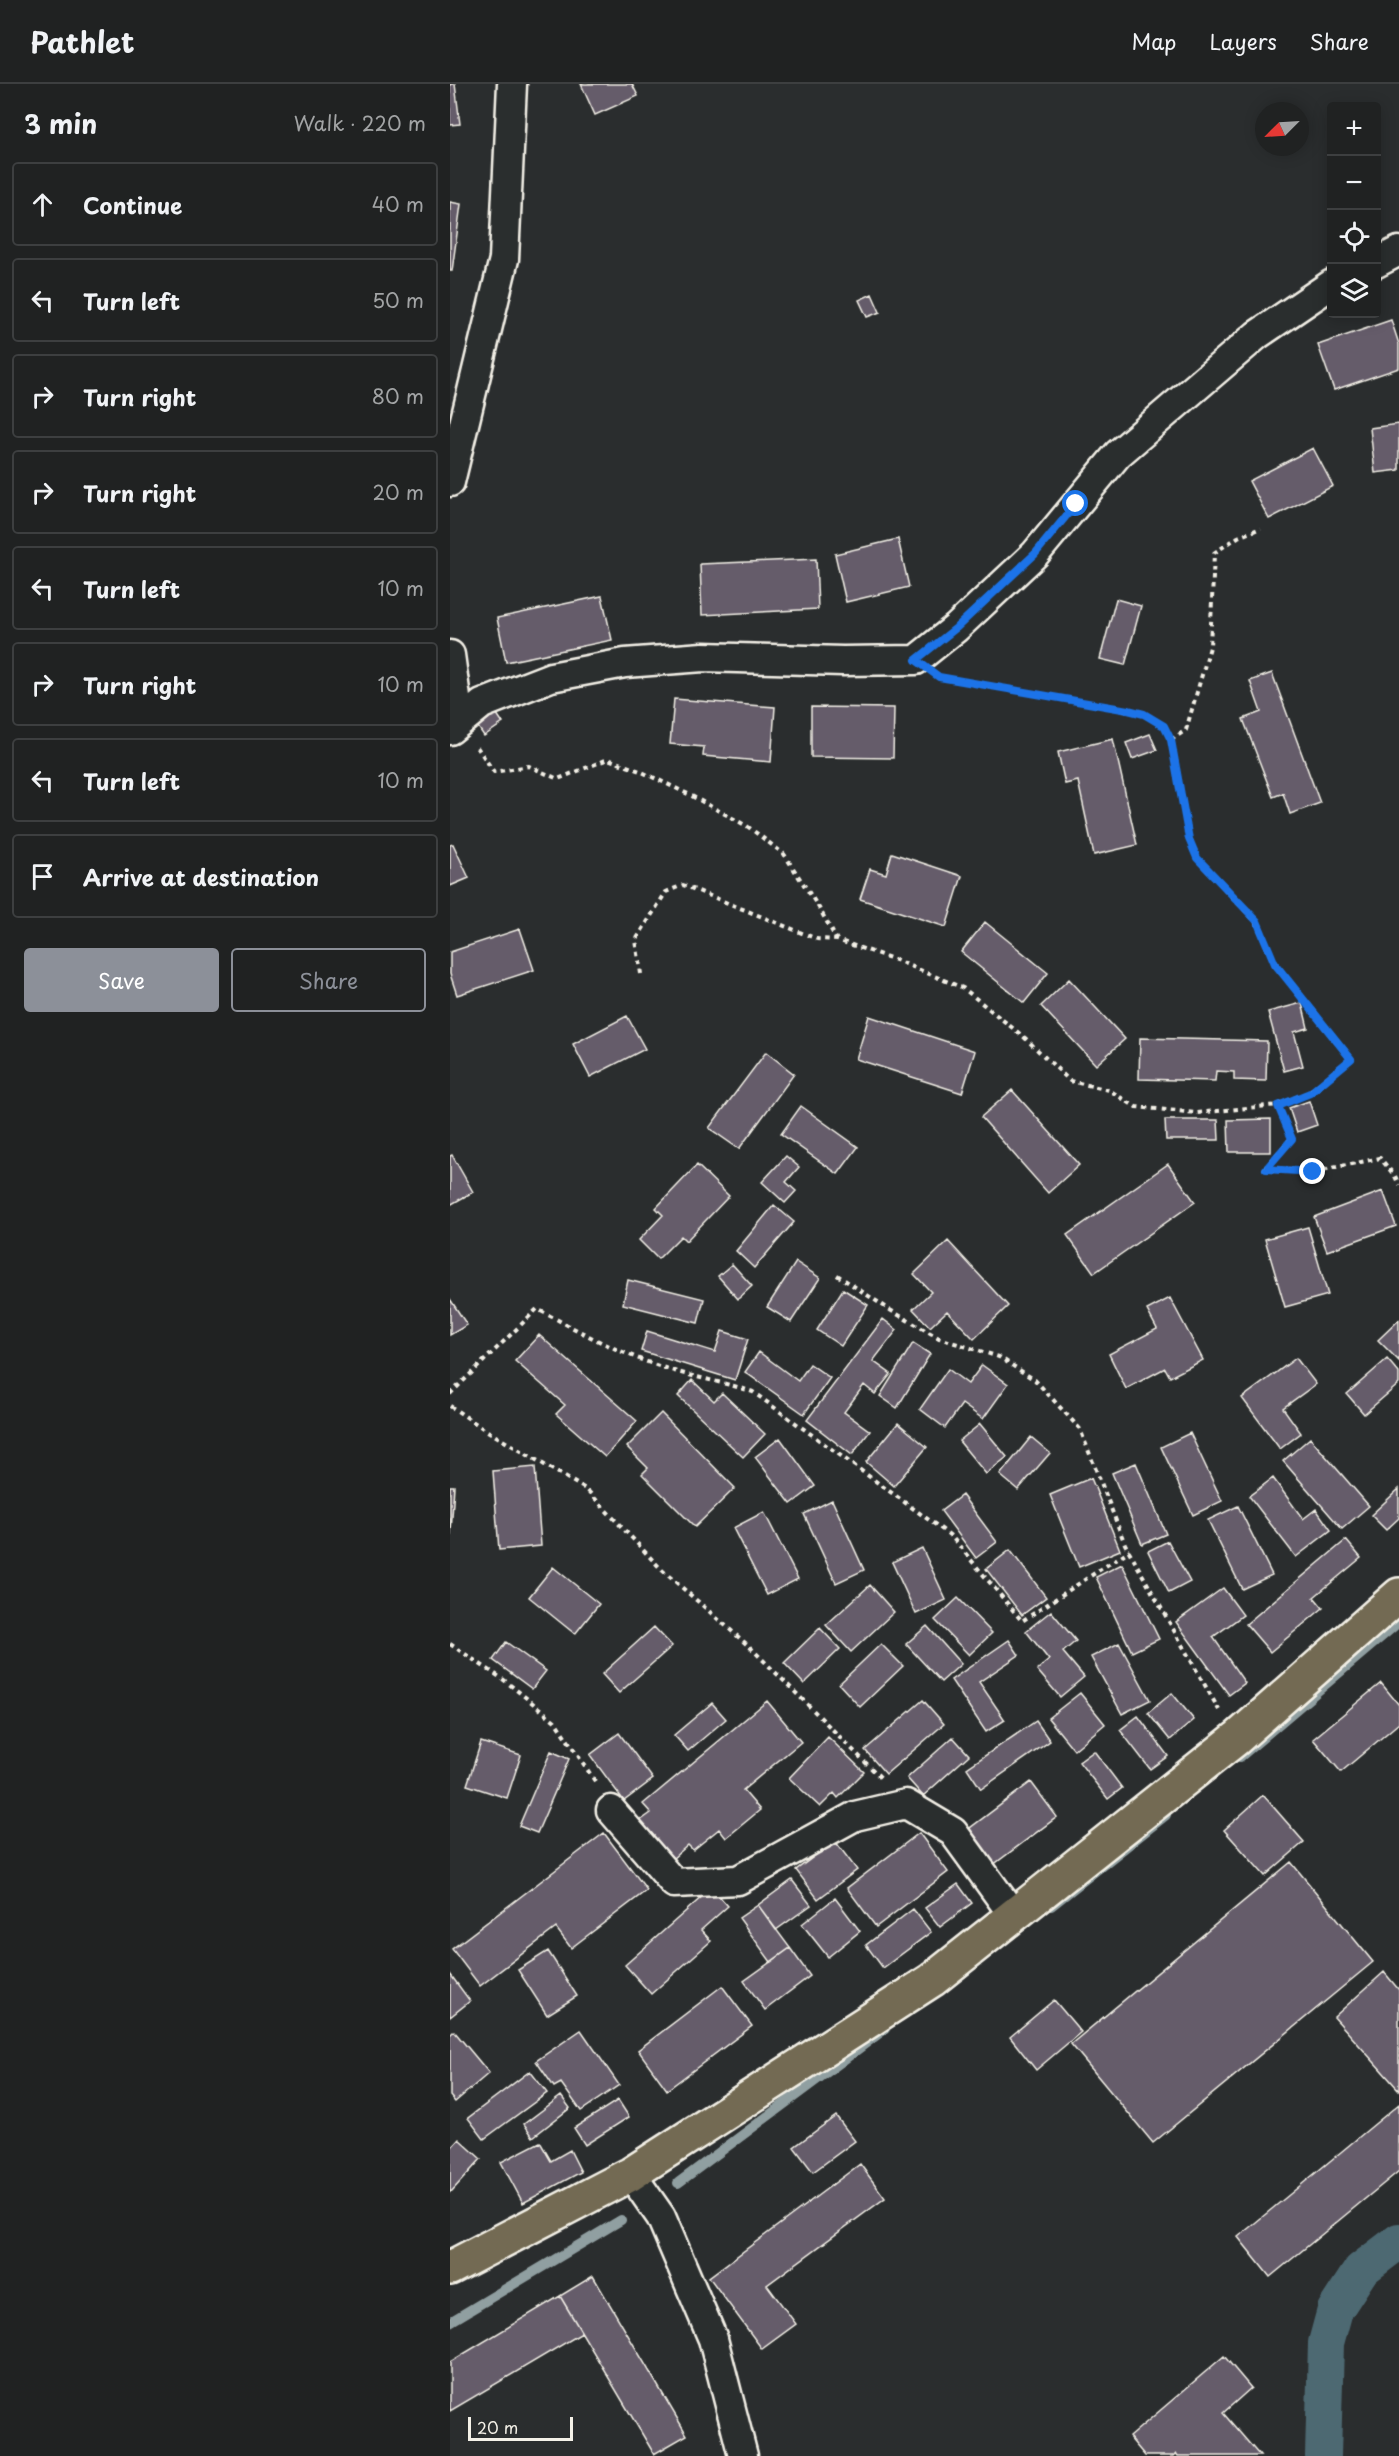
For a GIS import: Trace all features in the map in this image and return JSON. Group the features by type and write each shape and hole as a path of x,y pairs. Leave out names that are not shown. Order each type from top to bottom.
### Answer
{"main road":[{"path":"450,2268 631,2174 932,1980 1237,1738 1399,1595"}],"street":[{"path":"450,482 504,259 512,84"},
{"path":"1381,261 1399,251"},
{"path":"455,725 482,704 551,677 625,663 703,657 843,661 916,660 956,628 1035,554 1118,454 1257,335 1327,287"},
{"path":"450,655 455,725"},
{"path":"611,1810 674,1883 738,1880 855,1816 906,1804 953,1832 1014,1916"},
{"path":"631,2174 661,2217 713,2339 743,2456"}],"path":[{"path":"1171,740 1186,730 1210,647 1214,553 1238,537 1261,528"},
{"path":"641,974 636,940 666,892 683,885 817,939 837,940 896,960 963,988 1025,1038 1070,1081 1109,1090 1136,1107 1197,1113 1278,1106 1310,1093 1351,1059 1275,964 1257,921 1197,858 1189,839 1171,740 1164,726 1144,714 939,677 916,660"},
{"path":"455,725 494,772 529,766 558,779 608,759 640,771 688,794 747,826 784,854 837,940"},
{"path":"1278,1106 1292,1139 1266,1169 1313,1172 1380,1158 1395,1176 1399,1185"},
{"path":"837,1275 890,1310 939,1338 999,1357 1035,1380 1080,1429 1125,1544 1237,1738"},
{"path":"450,1394 537,1309 590,1337 668,1370 724,1382 753,1392 951,1536 1022,1621 1130,1550"},
{"path":"450,1406 484,1429 587,1490 662,1570 751,1648 906,1804"},
{"path":"450,1644 504,1680 555,1721 592,1773 611,1810"}],"building":[{"path":"450,84 455,84 460,124 450,125"},
{"path":"581,84 632,84 638,96 595,115"},
{"path":"450,202 461,204 452,271 450,271"},
{"path":"872,294 880,312 867,317 859,300"},
{"path":"1391,320 1399,344 1399,368 1334,390 1318,345"},
{"path":"1399,424 1399,470 1375,473 1370,428"},
{"path":"1313,448 1333,486 1269,519 1249,481"},
{"path":"898,539 909,587 846,602 835,554"},
{"path":"816,559 818,609 702,615 700,564"},
{"path":"602,596 612,640 506,662 497,618"},
{"path":"1116,599 1141,606 1125,665 1100,659"},
{"path":"1272,673 1320,803 1290,814 1283,793 1273,797 1243,719 1261,712 1250,681"},
{"path":"674,699 775,707 771,762 703,756 704,747 670,744"},
{"path":"811,707 894,708 893,758 811,757"},
{"path":"493,708 503,723 484,736 474,721"},
{"path":"1150,734 1157,750 1132,759 1126,743"},
{"path":"1113,739 1137,845 1094,855 1078,781 1065,784 1058,752"},
{"path":"453,844 469,878 450,886 450,845"},
{"path":"892,853 962,876 946,927 860,899 870,869 886,874"},
{"path":"985,922 1048,973 1024,1003 961,952"},
{"path":"520,929 534,970 457,995 450,974 450,952"},
{"path":"1069,979 1125,1039 1096,1065 1041,1006"},
{"path":"1302,1003 1308,1028 1294,1032 1303,1066 1284,1071 1268,1012"},
{"path":"627,1016 645,1049 590,1077 573,1044"},
{"path":"869,1016 975,1051 962,1093 856,1059"},
{"path":"1140,1038 1267,1041 1266,1081 1234,1080 1234,1072 1216,1071 1215,1081 1139,1079"},
{"path":"766,1052 794,1074 739,1149 709,1128"},
{"path":"1012,1090 1079,1165 1048,1193 981,1117"},
{"path":"1309,1101 1317,1125 1297,1132 1289,1108"},
{"path":"801,1106 858,1147 838,1174 781,1134"},
{"path":"1271,1119 1271,1152 1229,1152 1228,1120"},
{"path":"1165,1120 1218,1120 1219,1140 1166,1140"},
{"path":"452,1155 473,1192 450,1205 450,1156"},
{"path":"786,1156 799,1167 786,1182 796,1191 785,1203 762,1182"},
{"path":"1168,1164 1195,1202 1094,1273 1067,1235"},
{"path":"697,1165 729,1196 686,1241 681,1236 658,1259 639,1240 663,1215 656,1208"},
{"path":"1383,1191 1396,1226 1327,1251 1314,1217"},
{"path":"774,1205 794,1222 754,1268 736,1251"},
{"path":"1308,1227 1328,1295 1285,1307 1265,1239"},
{"path":"948,1241 1008,1306 974,1339 947,1311 930,1327 913,1309 931,1292 914,1274"},
{"path":"796,1262 820,1278 791,1322 767,1307"},
{"path":"732,1264 752,1286 738,1299 718,1276"},
{"path":"628,1280 704,1299 698,1323 623,1304"},
{"path":"843,1289 868,1305 841,1346 817,1330"},
{"path":"1170,1298 1203,1360 1170,1377 1165,1368 1126,1389 1109,1354 1157,1329 1147,1310"},
{"path":"450,1299 467,1325 450,1335"},
{"path":"883,1319 897,1330 873,1361 891,1374 875,1394 864,1385 844,1412 870,1431 852,1455 807,1420"},
{"path":"1399,1320 1399,1361 1378,1340"},
{"path":"647,1331 715,1352 722,1331 748,1339 735,1380 641,1351"},
{"path":"539,1335 637,1421 605,1457 556,1414 565,1405 515,1361"},
{"path":"913,1343 930,1354 897,1408 880,1396"},
{"path":"759,1352 798,1381 810,1364 830,1378 804,1414 745,1372"},
{"path":"1296,1358 1316,1384 1283,1408 1301,1433 1280,1449 1242,1398"},
{"path":"1387,1359 1399,1373 1399,1384 1364,1414 1347,1394"},
{"path":"982,1365 1008,1384 983,1419 962,1404 945,1428 920,1409 948,1369 968,1384"},
{"path":"692,1380 714,1401 722,1393 765,1434 743,1457 678,1396"},
{"path":"661,1413 735,1488 695,1527 642,1474 648,1468 627,1447"},
{"path":"898,1423 927,1447 894,1486 866,1462"},
{"path":"980,1424 1007,1457 986,1474 959,1441"},
{"path":"1190,1433 1222,1501 1193,1515 1161,1447"},
{"path":"1031,1437 1050,1453 1018,1490 1000,1475"},
{"path":"780,1438 815,1486 791,1504 755,1457"},
{"path":"1310,1438 1369,1506 1342,1529 1283,1461"},
{"path":"1136,1463 1166,1534 1142,1544 1112,1473"},
{"path":"535,1467 541,1546 499,1550 493,1471"},
{"path":"1091,1478 1120,1550 1079,1567 1050,1495"},
{"path":"1273,1478 1303,1519 1316,1509 1331,1530 1296,1557 1249,1496"},
{"path":"450,1486 454,1486 450,1548"},
{"path":"1399,1489 1399,1518 1386,1530 1371,1515"},
{"path":"962,1495 997,1542 976,1558 941,1511"},
{"path":"832,1500 864,1570 836,1583 804,1514"},
{"path":"1238,1506 1272,1575 1242,1589 1208,1520"},
{"path":"764,1512 798,1579 767,1595 733,1528"},
{"path":"1346,1540 1361,1558 1314,1597 1323,1608 1270,1652 1246,1624"},
{"path":"1168,1541 1190,1582 1169,1593 1148,1551"},
{"path":"922,1548 946,1600 916,1614 892,1562"},
{"path":"1010,1550 1046,1597 1022,1615 986,1569"},
{"path":"1122,1564 1159,1639 1132,1652 1096,1577"},
{"path":"553,1567 599,1604 575,1634 529,1597"},
{"path":"870,1585 894,1612 851,1652 826,1625"},
{"path":"1223,1588 1243,1615 1213,1637 1245,1683 1229,1695 1176,1622"},
{"path":"958,1598 992,1633 969,1655 935,1620"},
{"path":"1051,1611 1076,1641 1063,1652 1084,1677 1060,1697 1037,1670 1049,1660 1026,1631"},
{"path":"927,1626 961,1664 941,1682 906,1644"},
{"path":"654,1627 672,1646 619,1693 602,1674"},
{"path":"820,1628 840,1649 804,1684 784,1663"},
{"path":"1009,1640 1019,1655 979,1682 1005,1720 986,1732 951,1680"},
{"path":"506,1642 546,1671 532,1689 493,1660"},
{"path":"1119,1643 1150,1700 1122,1714 1091,1657"},
{"path":"881,1644 903,1666 860,1707 839,1684"},
{"path":"1381,1683 1399,1705 1399,1723 1341,1772 1313,1739"},
{"path":"1080,1693 1105,1724 1074,1750 1048,1718"},
{"path":"1172,1693 1194,1720 1170,1740 1148,1713"},
{"path":"923,1700 944,1724 886,1774 865,1750"},
{"path":"767,1701 801,1742 743,1790 760,1810 726,1838 719,1829 693,1850 688,1845 672,1859 640,1821 651,1813 643,1804"},
{"path":"712,1703 726,1719 688,1751 674,1735"},
{"path":"1138,1716 1168,1756 1150,1769 1120,1730"},
{"path":"1036,1721 1050,1741 981,1789 967,1768"},
{"path":"619,1733 653,1779 624,1801 590,1755"},
{"path":"828,1737 864,1772 838,1798 834,1793 820,1807 789,1778"},
{"path":"953,1737 969,1755 923,1796 907,1778"},
{"path":"481,1742 521,1755 507,1798 467,1785"},
{"path":"551,1751 569,1759 537,1833 519,1826"},
{"path":"1094,1751 1122,1788 1108,1799 1079,1762"},
{"path":"1031,1782 1057,1817 993,1865 966,1831"},
{"path":"1263,1795 1304,1842 1265,1876 1224,1830"},
{"path":"604,1833 647,1890 571,1948 556,1928 480,1986 452,1949"},
{"path":"919,1833 948,1872 876,1927 847,1888"},
{"path":"835,1841 857,1870 818,1899 796,1870"},
{"path":"1291,1862 1373,1962 1153,2143 1071,2044"},
{"path":"792,1880 811,1905 776,1930 758,1905"},
{"path":"958,1884 972,1903 940,1927 925,1908"},
{"path":"712,1888 728,1906 701,1930 711,1941 651,1994 625,1965"},
{"path":"835,1898 860,1931 828,1957 802,1924"},
{"path":"758,1905 790,1948 771,1962 739,1918"},
{"path":"913,1909 931,1932 883,1968 866,1945"},
{"path":"790,1948 810,1976 765,2010 744,1981"},
{"path":"548,1951 577,1996 547,2015 518,1970"},
{"path":"1384,1972 1399,1990 1399,2090 1334,2017"},
{"path":"450,1974 470,2001 450,2017"},
{"path":"722,1986 752,2026 667,2090 638,2050"},
{"path":"1054,2000 1081,2032 1036,2070 1010,2037"},
{"path":"581,2030 619,2085 581,2111 561,2083 554,2087 536,2061"},
{"path":"454,2031 489,2073 455,2102 450,2096 450,2035"},
{"path":"530,2071 547,2093 484,2139 468,2118"},
{"path":"561,2096 570,2108 533,2137 524,2124"},
{"path":"618,2100 629,2117 585,2145 574,2128"},
{"path":"1399,2104 1399,2171 1270,2277 1238,2237"},
{"path":"836,2116 855,2141 813,2172 794,2147"},
{"path":"459,2139 481,2159 450,2193 450,2149"},
{"path":"540,2142 551,2161 570,2150 581,2172 523,2203 501,2162"},
{"path":"860,2164 885,2198 767,2285 796,2324 762,2349 709,2277"},
{"path":"593,2276 687,2435 654,2454 560,2296"},
{"path":"560,2296 582,2333 450,2411 450,2362"},
{"path":"1224,2356 1251,2388 1223,2413 1260,2456 1178,2456 1176,2453 1173,2456 1145,2456 1129,2437"}],"waterway":[{"path":"1240,1757 1399,1622"},
{"path":"1051,1906 1166,1815"},
{"path":"678,2183 885,2029"},
{"path":"450,2322 621,2220"},
{"path":"1323,2456 1326,2343 1335,2310 1361,2270 1399,2241"}],"route":[{"path":"1076,504 1035,554 956,628 916,660 939,677 1128,710 1144,714 1164,726 1171,740 1189,839 1197,858 1257,921 1275,964 1351,1059 1310,1093 1278,1106 1292,1139 1266,1169 1313,1172"}]}
